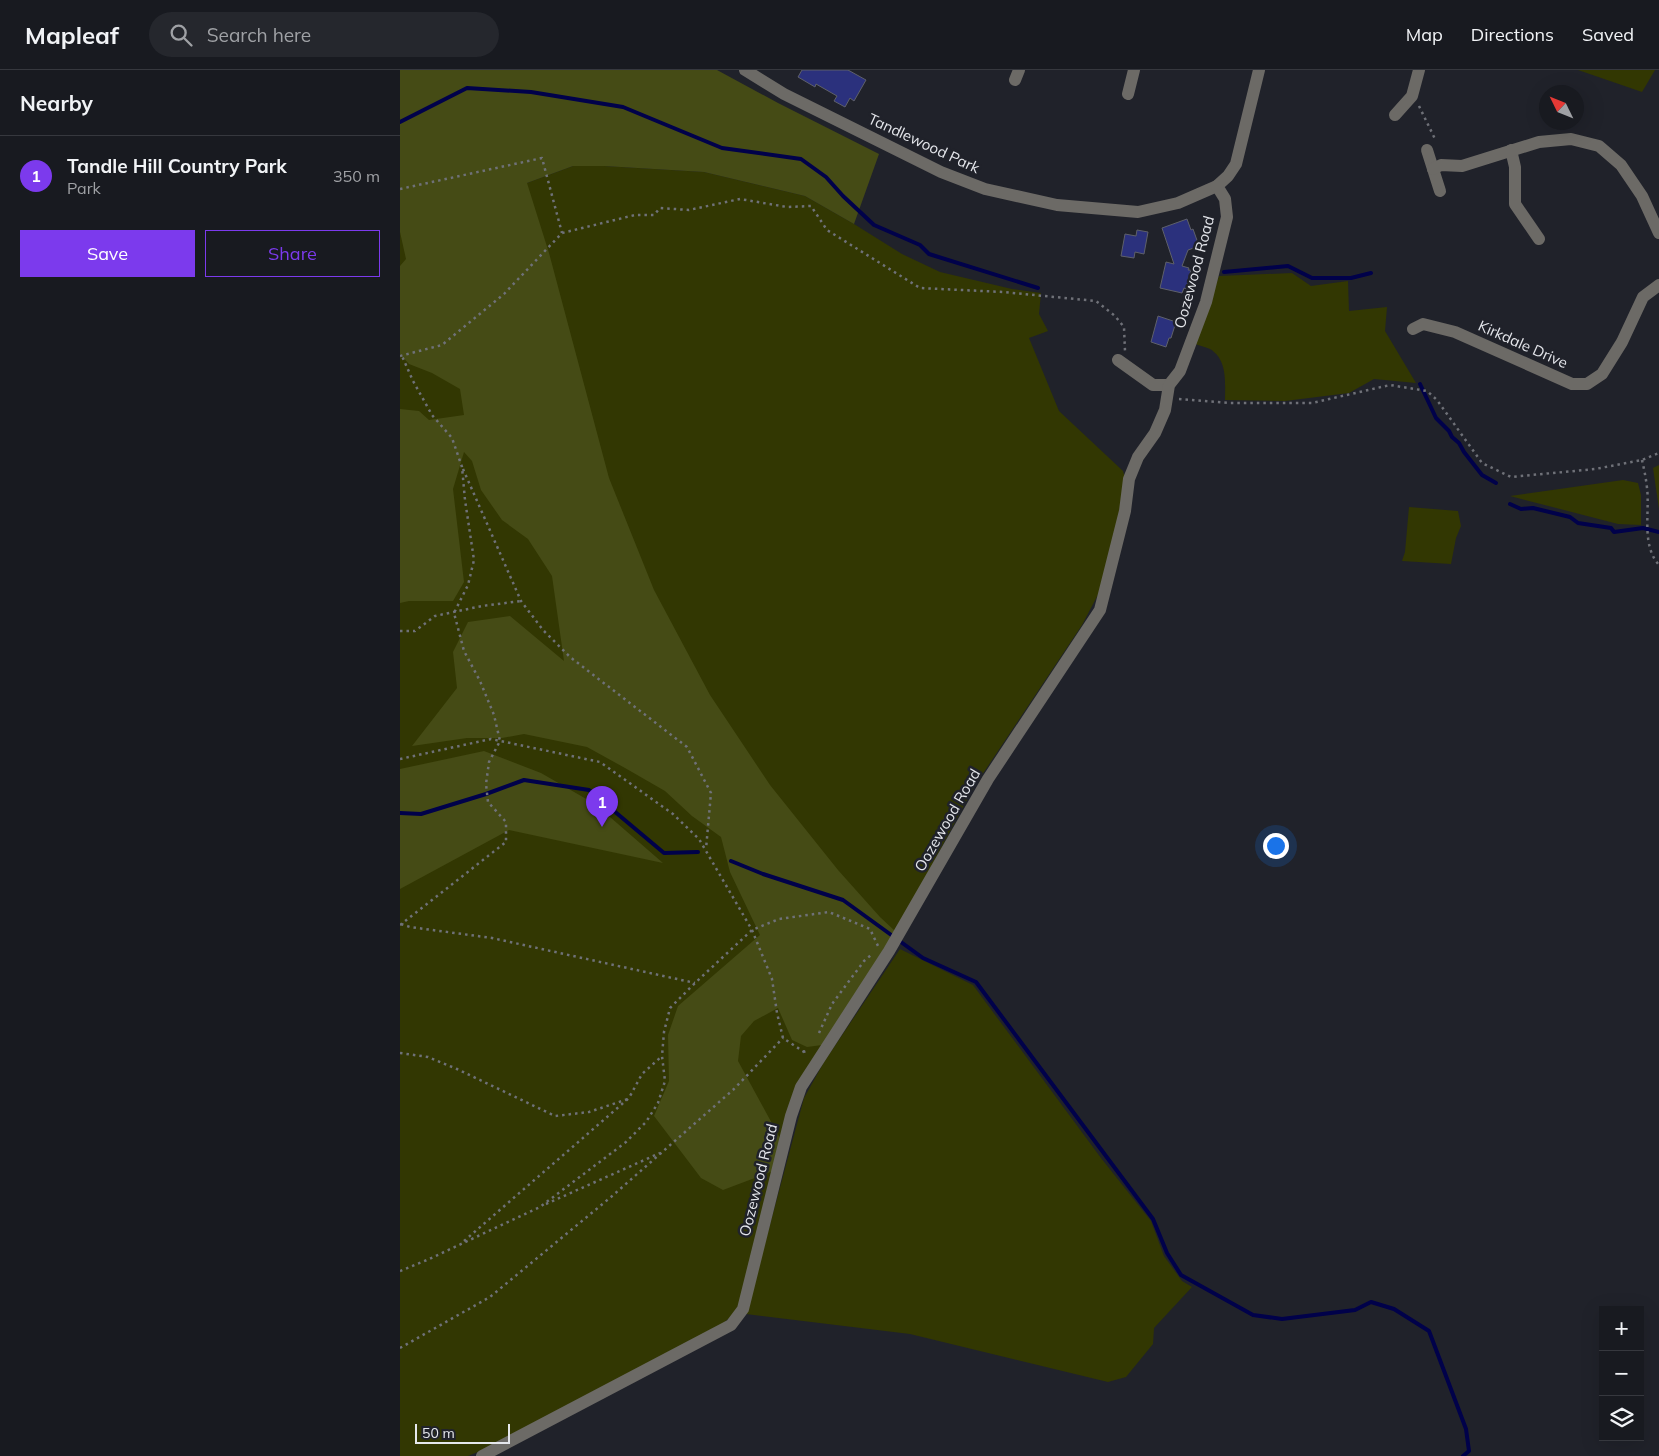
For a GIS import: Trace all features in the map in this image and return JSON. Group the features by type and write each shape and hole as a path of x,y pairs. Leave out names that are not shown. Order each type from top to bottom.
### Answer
{"street":[{"name":"Tandlewood Park","path":"745,70 784,94 932,168 985,188 1057,205 1138,212 1178,203 1217,186"},
{"path":"1128,94 1134,70"},
{"path":"1217,186 1228,176 1236,164 1259,70"},
{"path":"1395,115 1412,96 1419,70"},
{"path":"1433,169 1441,166 1462,166 1538,142 1572,139 1599,146 1622,165 1642,196 1659,233"},
{"path":"1427,150 1440,191"},
{"path":"1511,150 1515,167 1514,204 1539,239"},
{"name":"Oozewood Road","path":"482,1456 731,1325 743,1309 791,1116 801,1087 896,939 988,780 1100,610 1124,511 1129,479 1138,457 1155,433 1165,410 1168,392 1180,370 1206,302 1228,217 1225,199 1217,186"},
{"name":"Kirkdale Drive","path":"1413,329 1423,324 1455,332 1572,384 1587,384 1602,374 1622,342 1643,298 1659,285"},
{"path":"1121,362 1154,385 1168,392"}],"path":[{"path":"1412,96 1421,109 1435,140 1433,146 1427,150"},
{"path":"400,189 542,158 562,234"},
{"path":"706,850 711,793 687,747 570,657 543,630 521,601 462,467 452,438 432,415 401,356 442,345 504,294 562,234 635,214 654,215 660,208 689,210 740,199 787,207 811,206 827,230 920,288 1003,292 1096,301 1115,316 1124,327 1126,343 1121,362"},
{"path":"1168,392 1230,403 1312,403 1390,386 1427,391 1437,400 1482,463 1511,477 1595,469 1642,460 1659,452"},
{"path":"1642,460 1647,486 1648,540 1659,565"},
{"path":"400,925 506,842 506,822 488,802 486,784 489,762 500,741 494,715 480,681 464,651 454,613 468,585 474,560 462,467"},
{"path":"400,632 415,631 435,616 482,606 521,601"},
{"path":"400,759 492,739 600,762 673,814 699,839 752,930 772,979 783,1038 804,1052 816,1064"},
{"path":"540,1207 626,1142 646,1122 658,1103 665,1081 662,1056 664,1032 670,1008 694,983 752,930 779,919 829,912 870,929 879,948"},
{"path":"400,925 492,938 694,983"},
{"path":"817,1040 832,1004 864,960 872,954"},
{"path":"400,1348 490,1297 611,1197 734,1089 783,1038"},
{"path":"804,1052 813,1049"},
{"path":"400,1053 428,1058 457,1069 555,1116 589,1112 629,1098"},
{"path":"461,1244 629,1098 642,1074 662,1056"},
{"path":"400,1271 663,1151"}],"green space":[{"path":"400,70 717,70 879,154 854,224 805,196 704,172 573,166 527,183 549,253 609,478 654,590 710,695 770,785 838,870 896,932 822,1045 807,1047 792,1040 778,1008 754,1021 741,1036 738,1061 781,1140 773,1171 723,1190 701,1178 654,1116 669,1081 668,1035 678,1006 760,935 730,872 721,837 692,816 665,791 587,747 524,734 502,738 467,738 412,746 457,688 453,652 468,622 510,616 564,661 552,576 528,539 502,520 481,490 472,461 464,452 453,489 464,582 453,601 409,601 400,603 400,409 419,411 429,420 464,415 460,389 432,373 409,364 400,354 400,266 406,259 400,232"},
{"path":"1578,70 1655,70 1642,92"},
{"path":"573,166 704,172 805,196 902,254 940,272 1012,289 1041,293 1039,314 1048,331 1029,338 1059,411 1123,471 1125,478 1114,541 1102,587 1082,625 974,787 886,950 812,1060 739,1304 734,1314 721,1325 497,1444 468,1456 400,1456 400,203 527,183"},
{"path":"1292,273 1311,286 1348,281 1349,311 1387,307 1385,331 1416,383 1374,379 1349,393 1285,401 1225,400 1225,379 1220,359 1210,349 1195,344 1219,276"},
{"path":"1659,465 1659,509 1653,468"},
{"path":"1623,480 1638,483 1641,495 1641,525 1618,524 1510,496"},
{"path":"1409,507 1458,511 1461,526 1456,538 1451,564 1402,561 1405,552"},
{"path":"484,751 541,773 595,804 663,863 509,830 400,889 400,769"},
{"path":"900,949 973,985 1101,1158 1151,1221 1164,1256 1182,1281 1192,1287 1154,1328 1153,1344 1126,1377 1108,1382 910,1334 746,1314 804,1098 824,1062"}],"building":[{"path":"802,70 848,70 866,80 854,101 850,98 845,107 834,101 837,96 816,84 815,87 798,77"},
{"path":"1187,219 1199,246 1188,250 1182,266 1191,270 1186,289 1184,288 1182,293 1160,288 1166,262 1174,264 1162,228"},
{"path":"1137,230 1148,232 1144,254 1135,252 1134,258 1121,256 1125,234 1136,236"},
{"path":"1158,316 1176,322 1166,347 1151,342"}],"waterway":[{"path":"400,122 467,88 531,92 623,107 722,148 801,159 826,177 874,225 920,245 929,254 1038,288"},
{"path":"1224,272 1288,266 1312,278 1351,278 1371,273"},
{"path":"1420,384 1436,418 1459,443 1482,475 1496,483"},
{"path":"1510,504 1521,509 1533,508 1570,517 1578,523 1611,528 1614,532 1643,528 1659,532"},
{"path":"400,813 421,814 524,780 589,790 664,853 698,852"},
{"path":"731,861 763,874 843,900 923,958 976,982 1153,1219 1167,1253 1181,1275 1253,1315 1282,1319 1355,1310 1371,1302 1394,1309 1429,1331 1466,1429 1469,1451 1463,1456"}],"place":[{"name":"Tandle Hill Country Park","path":"602,827"}]}
